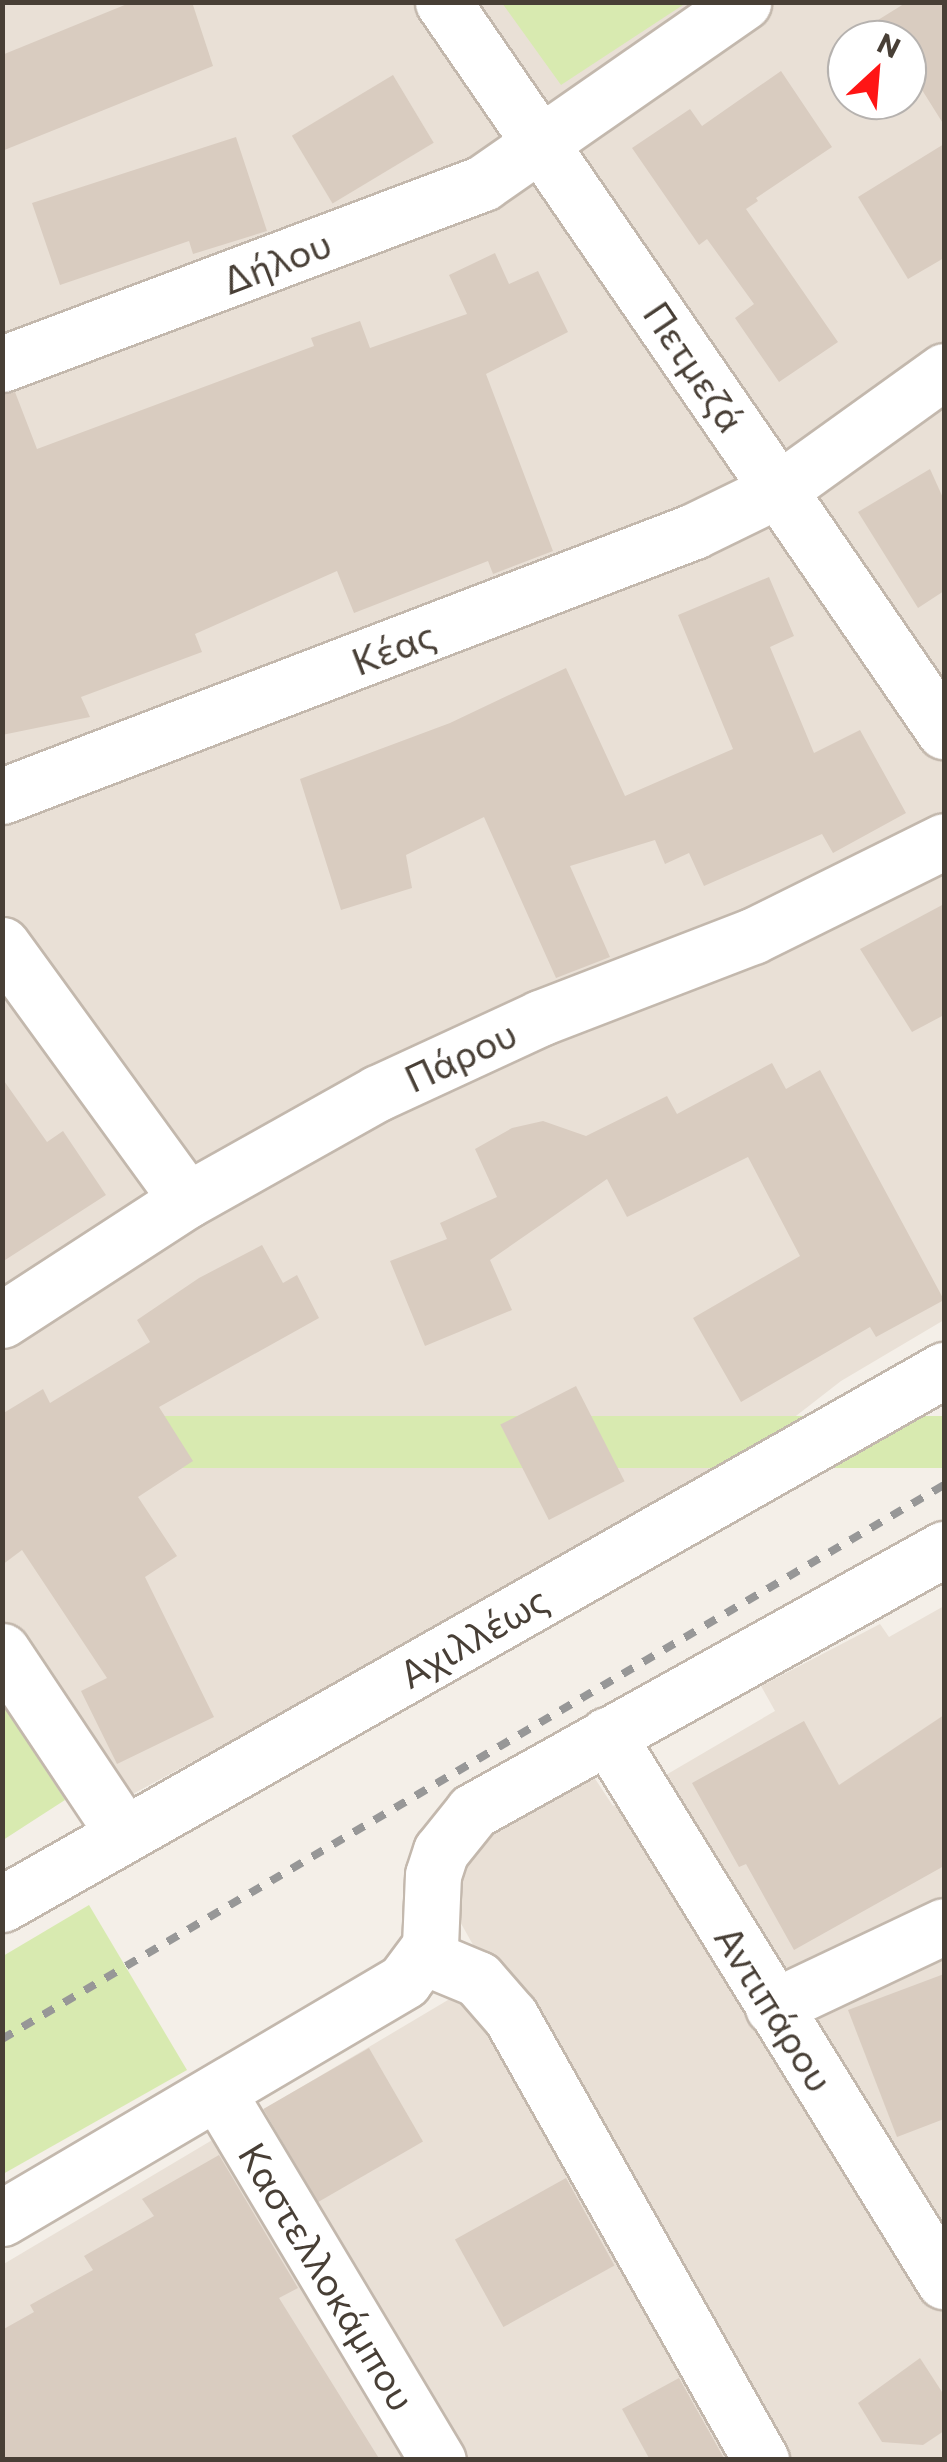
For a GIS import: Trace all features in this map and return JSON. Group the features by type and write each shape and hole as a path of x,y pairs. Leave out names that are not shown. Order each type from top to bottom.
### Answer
{"street":[{"name":"Πετμεζά","path":"443,2 944,731"},
{"name":"Δήλου","path":"2,364 483,183 743,2"},
{"name":"Κέας","path":"2,796 679,538 780,489 944,371"},
{"name":"Πάρου","path":"2,1320 187,1200 342,1112 540,1018 753,936 944,841"},
{"path":"2,946 187,1200"},
{"name":"Αχιλλέως","path":"2,1904 944,1370"},
{"path":"2,2218 392,1990 426,1957 432,1935 433,1875 448,1838 473,1811 944,1549"},
{"path":"2,1652 124,1834"},
{"name":"Αντιπάρου","path":"606,1735 942,2270"},
{"path":"774,2007 944,1926"},
{"path":"426,1957 478,1979 511,2017 761,2460"},
{"name":"Καστελλοκάμπου","path":"218,2094 438,2460"}],"shaded area":[{"path":"3,3 944,3 944,1320 841,1381 765,1440 448,1624 131,1795 112,1767 3,1840"},
{"path":"944,1606 944,2459 3,2459 2,2265 490,1975 445,1895 464,1844 586,1765 613,1806 775,1711 761,1686 880,1624 889,1637"}],"green space":[{"path":"502,3 686,3 561,85"},
{"path":"2,1416 944,1416 944,1468 2,1468"},
{"path":"2,1703 65,1800 3,1840 2,1840"},
{"path":"89,1905 187,2070 3,2174 3,1956"}],"building":[{"path":"132,2 192,2 213,66 2,151 2,55"},
{"path":"907,2 944,2 944,125 927,98 927,20 878,20"},
{"path":"781,71 832,147 756,198 758,201 746,209 838,342 779,382 735,318 754,304 707,239 699,245 632,148 690,109 702,126"},
{"path":"393,75 434,143 333,203 292,136"},
{"path":"236,137 267,231 193,254 189,241 60,285 32,203"},
{"path":"944,144 944,258 908,279 858,197"},
{"path":"495,253 509,284 538,271 568,332 486,374 553,551 493,574 488,561 354,613 337,571 195,634 202,652 81,697 90,717 2,735 2,394 15,392 37,449 314,346 311,338 360,321 370,348 467,314 449,275"},
{"path":"930,469 944,500 944,591 918,608 858,512"},
{"path":"769,577 794,636 770,647 814,753 860,730 906,813 833,853 822,834 704,886 689,853 665,864 655,840 570,866 610,957 556,978 484,817 406,855 412,888 341,910 300,779 450,723 566,668 625,796 733,749 678,615"},
{"path":"944,904 944,1015 912,1032 860,949"},
{"path":"772,1063 786,1089 820,1070 944,1300 876,1337 870,1327 741,1402 693,1318 800,1256 748,1157 627,1217 607,1179 490,1260 512,1310 425,1346 390,1261 447,1239 440,1223 497,1197 475,1149 512,1128 543,1121 586,1136 667,1096 677,1114"},
{"path":"2,1078 47,1142 63,1131 106,1195 2,1262"},
{"path":"262,1245 283,1283 297,1275 319,1318 159,1407 193,1461 138,1497 177,1556 145,1577 214,1717 117,1764 81,1691 107,1678 22,1550 2,1565 2,1414 43,1389 50,1403 150,1342 137,1320 199,1278"},
{"path":"576,1386 625,1481 549,1520 500,1425"},
{"path":"944,1715 944,1866 794,1950 746,1864 739,1867 692,1783 804,1721 839,1785"},
{"path":"944,1974 944,2119 897,2137 848,2010"},
{"path":"369,2048 423,2142 317,2203 263,2109"},
{"path":"219,2155 298,2288 279,2298 380,2460 2,2460 2,2330 34,2312 30,2305 93,2270 84,2256 154,2216 142,2199"},
{"path":"566,2178 614,2265 503,2327 455,2240"},
{"path":"920,2358 944,2395 944,2431 923,2445 882,2442 858,2403"},
{"path":"679,2378 725,2460 650,2460 622,2409"}],"railway":[{"path":"2,2039 944,1485"}]}
